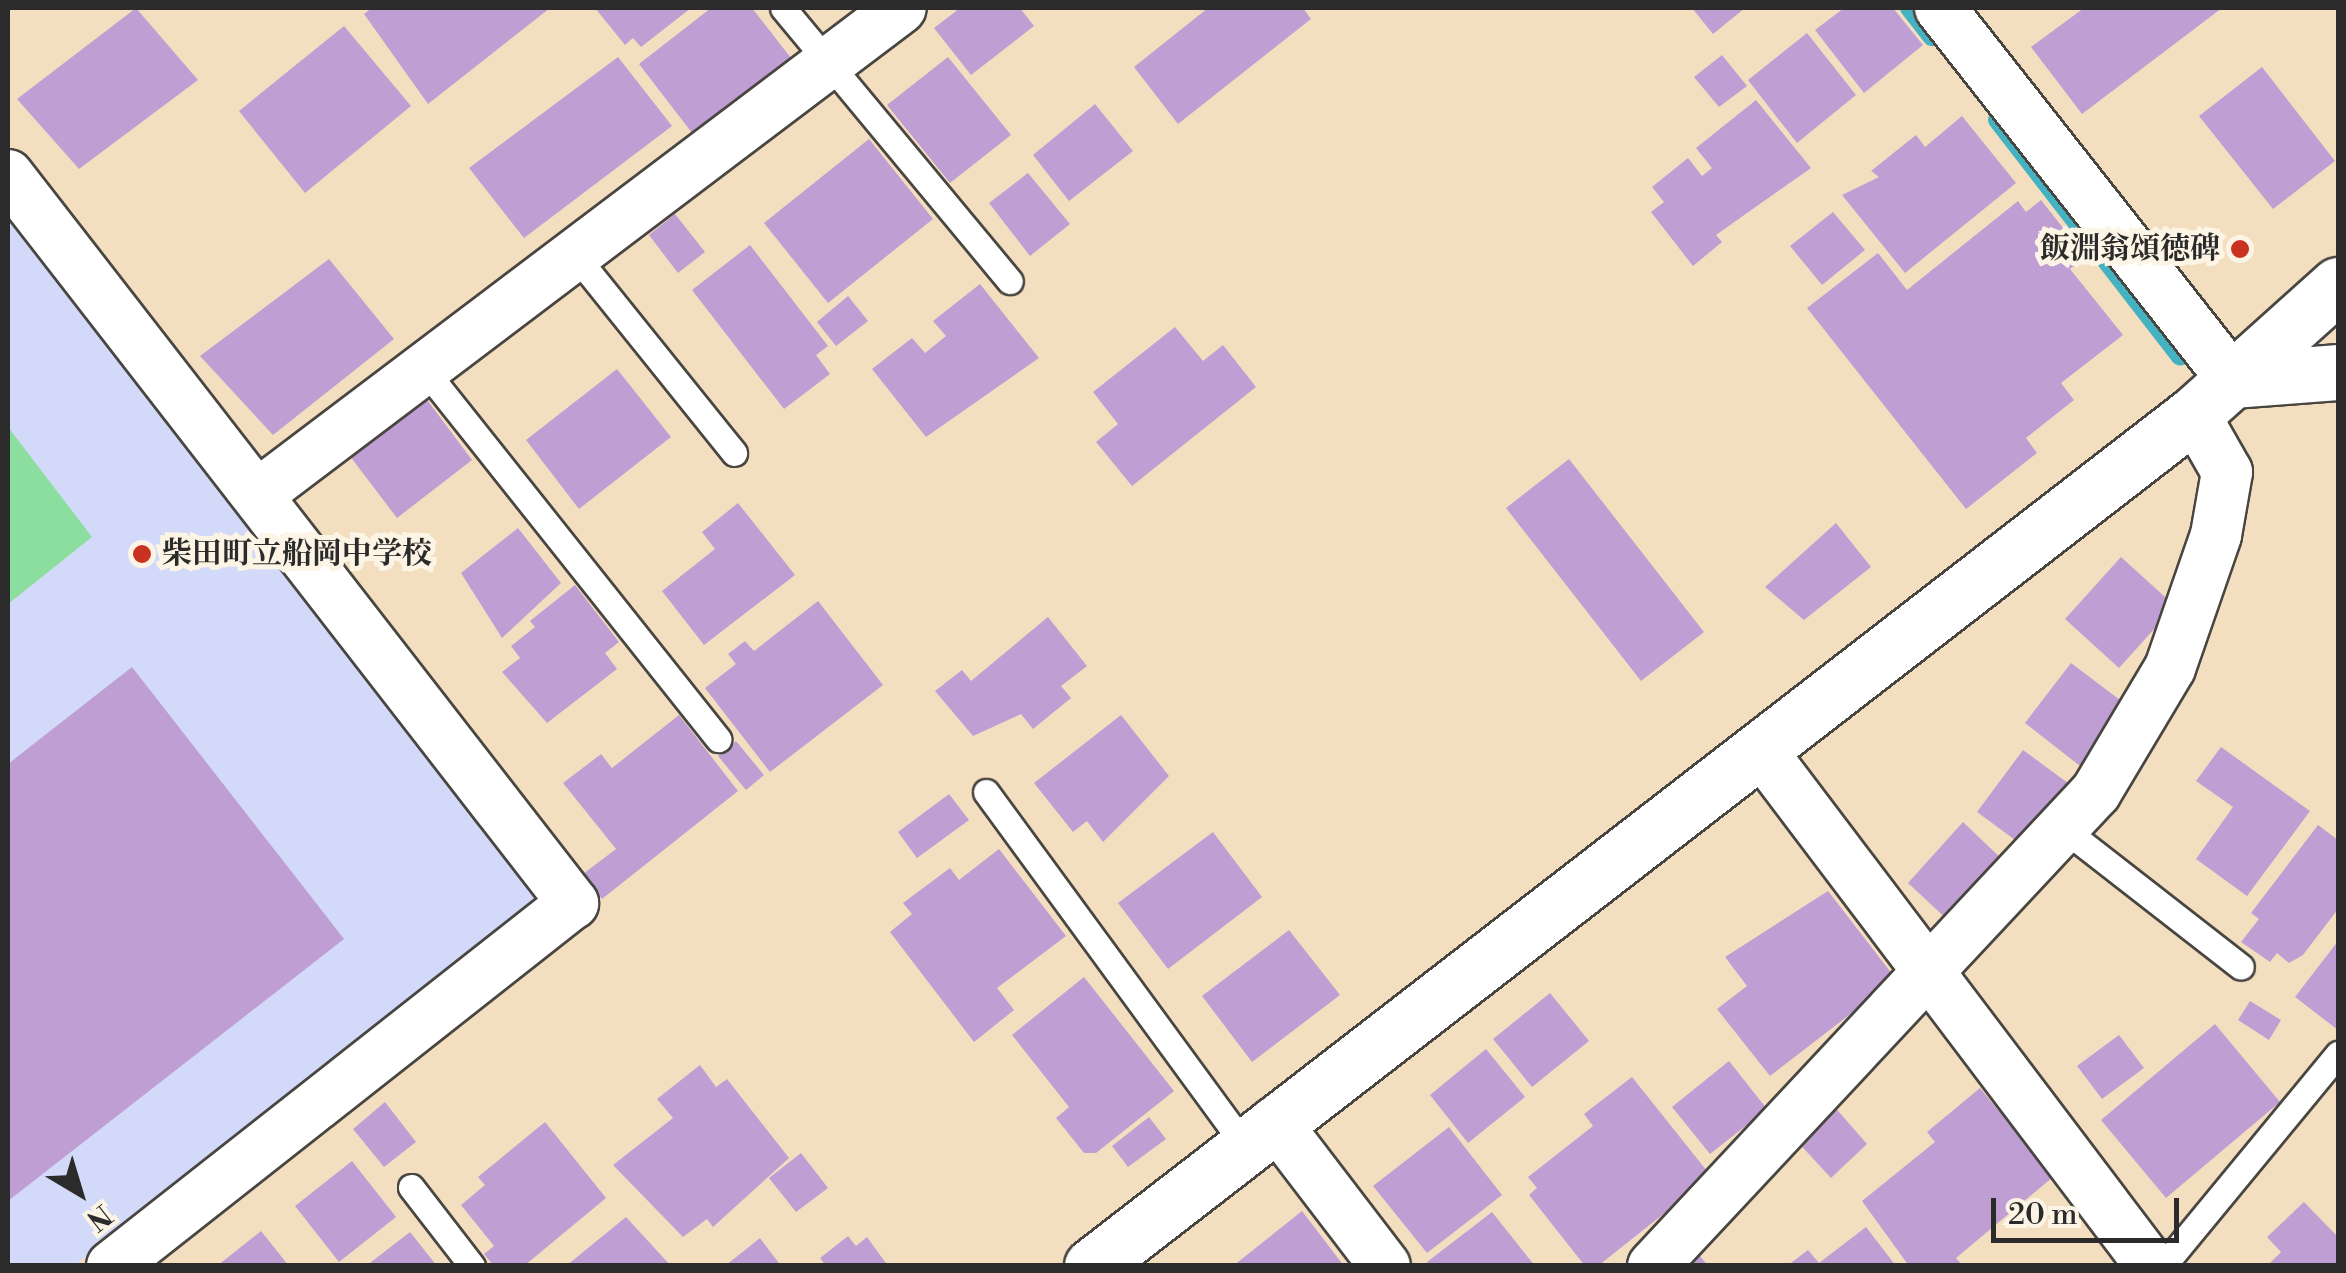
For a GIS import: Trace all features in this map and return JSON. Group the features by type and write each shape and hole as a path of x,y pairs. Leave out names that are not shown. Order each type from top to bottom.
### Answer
{"street":[{"path":"257,495 901,8"},
{"path":"1653,1266 2064,829 2170,668 2216,536 2227,472 2213,397 1940,8"},
{"path":"8,175 573,903 112,1266"},
{"path":"1092,1266 2213,397 2338,285"},
{"path":"2213,397 2338,372"},
{"path":"1760,748 1926,978 2151,1266"},
{"path":"1261,1135 1385,1266"}],"lane":[{"path":"783,8 1010,281"},
{"path":"575,255 734,453"},
{"path":"424,369 718,739"},
{"path":"986,792 1261,1135"},
{"path":"2064,829 2240,967"},
{"path":"2163,1266 2338,1054"},
{"path":"411,1187 472,1266"}],"shaded area":[{"name":"柴田町立船岡中学校","path":"8,206 546,902 75,1265 8,1265"}],"green space":[{"path":"8,427 92,537 8,604"}],"building":[{"path":"136,8 198,80 79,169 17,99"},
{"path":"372,8 550,8 428,104 364,14"},
{"path":"595,8 691,8 641,47 633,38 625,45"},
{"path":"711,8 752,8 798,67 699,142 639,64"},
{"path":"960,8 1020,8 1034,26 971,75 934,28"},
{"path":"1208,8 1303,8 1311,19 1178,124 1134,67"},
{"path":"1692,8 1745,8 1713,34"},
{"path":"1844,8 1893,8 1923,45 1864,93 1815,30"},
{"path":"2084,8 2222,8 2082,114 2031,47"},
{"path":"344,26 411,106 305,193 239,111"},
{"path":"1807,33 1856,95 1797,143 1748,80"},
{"path":"1722,55 1747,86 1719,107 1694,77"},
{"path":"618,57 672,126 524,238 469,168"},
{"path":"948,57 1011,135 950,183 887,105"},
{"path":"2262,67 2335,161 2273,209 2199,116"},
{"path":"1756,100 1811,168 1716,235 1722,242 1693,266 1651,212 1664,202 1652,187 1688,158 1702,176 1712,168 1696,148"},
{"path":"1095,104 1133,151 1069,201 1033,155"},
{"path":"1962,116 2016,183 1905,273 1842,195 1879,177 1871,171 1916,135 1925,147"},
{"path":"869,139 933,219 828,303 764,223"},
{"path":"1028,173 1070,224 1030,256 989,203"},
{"path":"2041,200 2086,257 2070,269 2123,335 2061,383 2074,400 2026,438 2037,453 1966,509 1807,308 1878,253 1907,290 2018,201 2026,212"},
{"path":"1833,212 1865,250 1822,285 1790,246"},
{"path":"675,214 705,252 678,273 649,235"},
{"path":"750,245 828,346 816,355 830,374 784,409 692,290"},
{"path":"329,259 394,339 273,435 200,356"},
{"path":"980,284 1039,358 926,437 872,369 912,338 925,353 946,336 933,321"},
{"path":"848,296 868,321 836,346 817,322"},
{"path":"1175,327 1203,361 1223,345 1256,387 1132,486 1096,442 1118,424 1093,392"},
{"path":"617,369 671,437 579,509 526,440"},
{"path":"422,393 472,460 397,518 346,451"},
{"path":"1569,459 1704,632 1641,681 1506,508"},
{"path":"738,503 795,575 704,645 662,591 715,549 702,532"},
{"path":"1836,523 1871,567 1804,620 1765,587"},
{"path":"518,528 561,583 502,638 461,573"},
{"path":"2121,557 2175,606 2119,668 2065,619"},
{"path":"575,585 619,642 605,653 617,669 547,723 502,672 520,658 511,646 535,627 530,621"},
{"path":"818,601 883,685 770,772 705,688 736,664 728,654 745,641 754,651"},
{"path":"1048,617 1087,666 1061,686 1071,698 1033,729 1021,714 973,736 935,691 962,670 971,681"},
{"path":"2071,663 2128,706 2080,766 2025,723"},
{"path":"132,667 344,939 8,1201 8,764"},
{"path":"679,715 738,791 602,899 583,874 616,849 563,783 601,754 612,768"},
{"path":"1121,715 1169,776 1103,842 1087,821 1073,832 1034,783"},
{"path":"736,741 764,775 746,790 718,756"},
{"path":"2221,747 2310,811 2247,896 2196,859 2233,807 2196,781"},
{"path":"2023,750 2072,786 2026,848 1977,812"},
{"path":"949,794 969,820 917,858 898,832"},
{"path":"1963,822 2007,864 1952,924 1908,883"},
{"path":"2318,825 2338,840 2338,909 2303,955 2289,963 2277,953 2270,962 2241,942 2259,919 2251,913"},
{"path":"1213,832 1262,897 1168,969 1118,903"},
{"path":"999,849 1066,936 997,988 1014,1010 974,1042 890,932 912,914 903,903 950,868 959,880"},
{"path":"1828,891 1896,979 1770,1076 1717,1009 1747,986 1725,957"},
{"path":"1289,930 1340,995 1252,1062 1202,996"},
{"path":"2338,941 2338,1030 2295,997"},
{"path":"1084,977 1174,1091 1096,1153 1084,1153 1056,1118 1069,1107 1012,1035"},
{"path":"1550,993 1589,1041 1532,1087 1493,1039"},
{"path":"2250,1001 2281,1020 2269,1040 2238,1020"},
{"path":"2215,1024 2280,1102 2166,1198 2101,1120"},
{"path":"2119,1035 2144,1068 2102,1099 2077,1066"},
{"path":"1486,1049 1525,1097 1468,1143 1430,1095"},
{"path":"1729,1061 1767,1109 1710,1154 1672,1107"},
{"path":"700,1065 716,1087 727,1079 789,1158 713,1227 707,1219 683,1237 613,1165 673,1118 657,1099"},
{"path":"1632,1077 1711,1176 1598,1266 1585,1266 1529,1195 1537,1188 1528,1177 1593,1126 1584,1114"},
{"path":"1980,1088 2053,1177 1956,1258 1963,1266 1909,1266 1862,1201 1935,1142 1927,1132"},
{"path":"385,1102 416,1142 384,1167 353,1129"},
{"path":"1832,1104 1867,1144 1831,1178 1794,1138"},
{"path":"1149,1117 1166,1139 1128,1167 1112,1146"},
{"path":"545,1122 606,1198 524,1266 494,1266 484,1254 494,1246 461,1205 485,1185 478,1177"},
{"path":"1449,1127 1502,1195 1427,1253 1373,1186"},
{"path":"801,1153 828,1188 796,1212 769,1178"},
{"path":"352,1161 396,1217 339,1262 295,1206"},
{"path":"2304,1202 2338,1237 2338,1266 2267,1266 2281,1252 2267,1237"},
{"path":"1302,1211 1344,1266 1233,1266"},
{"path":"1492,1212 1535,1266 1430,1266 1427,1262"},
{"path":"626,1217 671,1266 566,1266"},
{"path":"1866,1227 1896,1266 1787,1266 1808,1250 1819,1263"},
{"path":"261,1231 289,1266 217,1266"},
{"path":"410,1232 437,1266 366,1266"},
{"path":"848,1236 856,1246 867,1237 888,1266 826,1266 820,1258"},
{"path":"760,1238 781,1266 725,1266"},
{"path":"1688,1241 1708,1266 1657,1266"}],"waterway":[{"path":"1909,8 1932,37"},
{"path":"1997,120 2180,357"}],"place":[{"name":"飯淵翁頌徳碑","path":"2240,249"},
{"name":"柴田町立船岡中学校","path":"142,554"}]}
